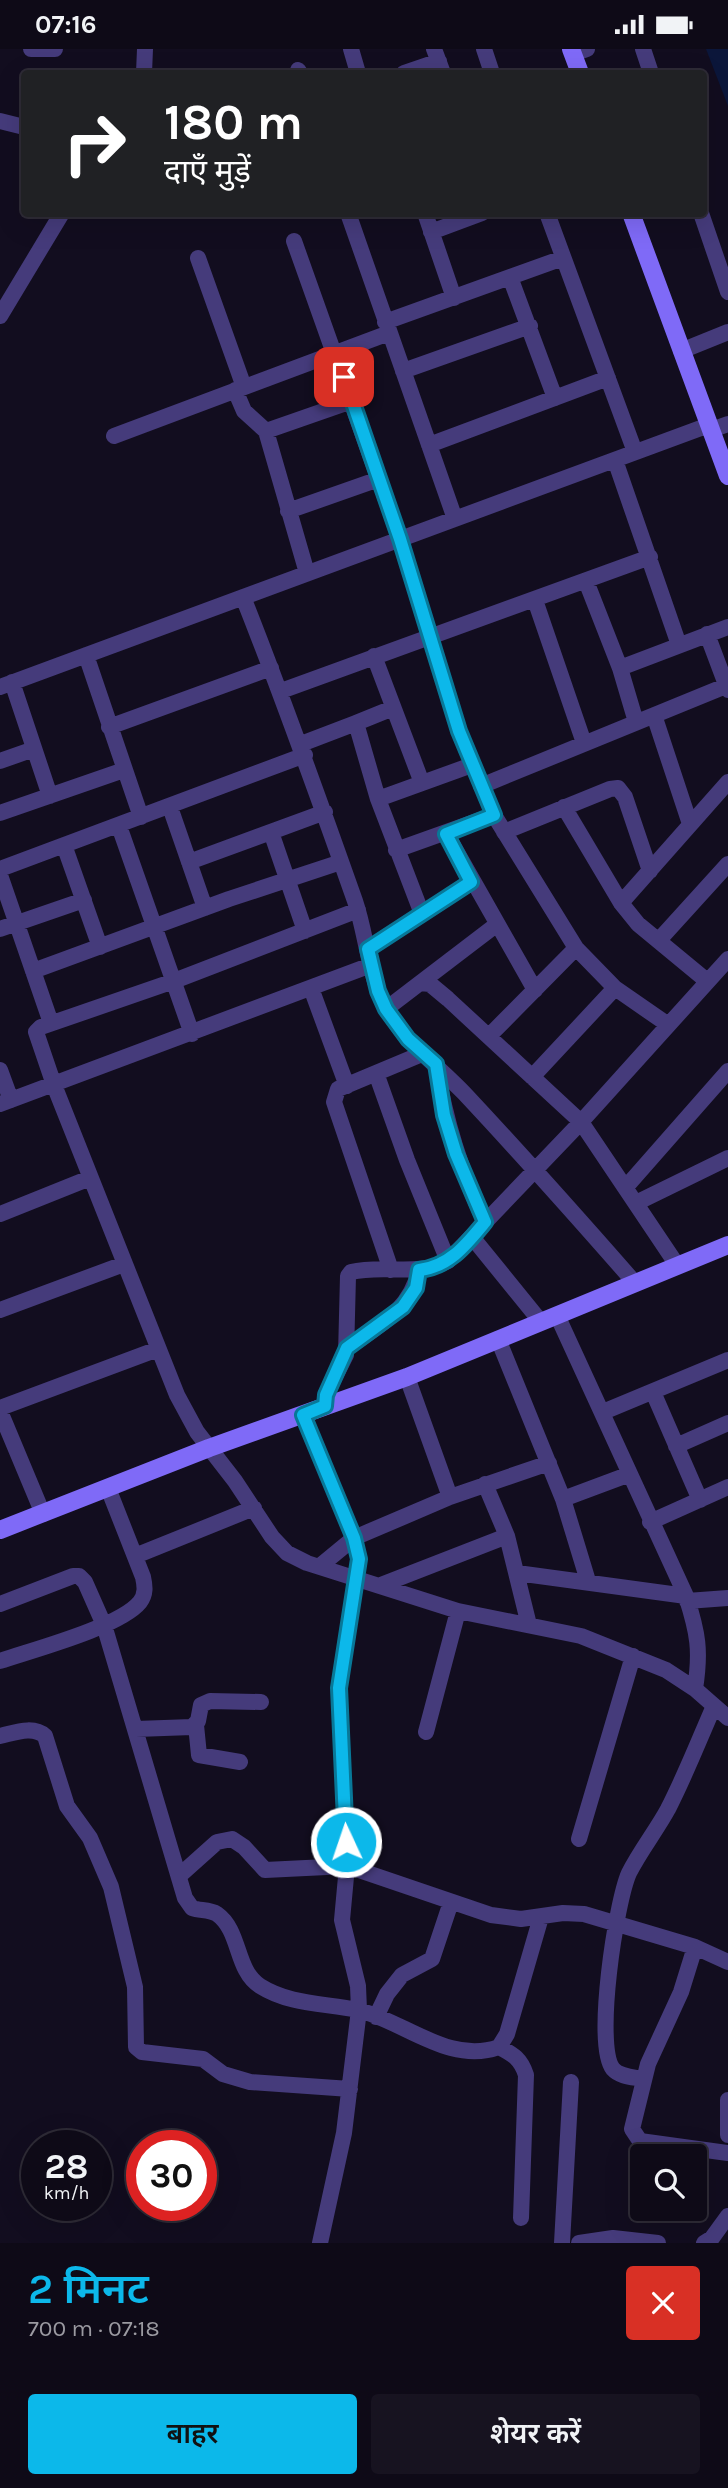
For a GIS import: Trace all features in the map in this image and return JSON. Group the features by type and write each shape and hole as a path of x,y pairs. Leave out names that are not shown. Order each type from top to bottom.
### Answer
{"street":[{"path":"31,49 55,49"},
{"path":"144,70 145,49"},
{"path":"351,49 357,70"},
{"path":"484,49 491,70"},
{"path":"643,49 651,70"},
{"path":"577,51 580,70"},
{"path":"412,70 438,61"},
{"path":"0,121 21,126"},
{"path":"349,217 455,519"},
{"path":"426,217 454,297"},
{"path":"431,232 471,217"},
{"path":"548,217 635,452"},
{"path":"632,217 681,351 716,426 728,476"},
{"path":"702,217 728,292"},
{"path":"0,316 60,218"},
{"path":"294,241 400,539 472,765 494,815 576,949 615,988 667,1024"},
{"path":"198,258 244,411 266,431 307,573"},
{"path":"114,436 335,353 454,297 563,258"},
{"path":"510,277 555,398"},
{"path":"402,371 530,326"},
{"path":"681,351 728,332"},
{"path":"429,445 608,378"},
{"path":"266,431 352,401"},
{"path":"50,796 34,748 6,685 635,452 716,426"},
{"path":"615,460 679,645"},
{"path":"288,511 379,479"},
{"path":"281,691 650,557"},
{"path":"586,581 620,668 636,722"},
{"path":"243,597 303,749 358,910 386,1009 536,1170 635,1283"},
{"path":"535,600 584,743"},
{"path":"620,668 728,627"},
{"path":"481,786 727,687 707,634"},
{"path":"86,655 141,817"},
{"path":"374,656 422,783"},
{"path":"109,727 271,668"},
{"path":"51,1023 16,923 1,867 170,807 393,708"},
{"path":"654,715 690,824"},
{"path":"356,723 378,799 422,914"},
{"path":"0,761 34,748"},
{"path":"378,799 472,765"},
{"path":"0,813 124,770"},
{"path":"621,903 728,782"},
{"path":"504,832 618,788 625,797 650,871"},
{"path":"170,807 205,908"},
{"path":"564,807 621,903 638,924 707,981"},
{"path":"189,862 324,812"},
{"path":"396,850 494,815"},
{"path":"119,826 192,1034"},
{"path":"271,832 305,931"},
{"path":"446,834 535,990"},
{"path":"64,845 100,947"},
{"path":"33,971 341,862"},
{"path":"659,940 728,865"},
{"path":"0,1070 5,1102 311,988 370,957 422,914 471,882"},
{"path":"0,929 84,900"},
{"path":"358,910 174,981 40,1027 36,1033 90,1178 177,1395 209,1448 272,1537 287,1553 458,1611 581,1636 666,1670 695,1689 728,1718"},
{"path":"386,1009 496,925"},
{"path":"489,1036 576,949"},
{"path":"325,1406 326,1395 347,1348 348,1276 359,1270 434,1269 448,1261 581,1122 728,959"},
{"path":"420,983 430,984 581,1122 677,1265"},
{"path":"311,988 347,1086"},
{"path":"532,1077 615,988"},
{"path":"391,1270 334,1102 338,1089 376,1073 430,1058"},
{"path":"430,1058 456,1154 485,1222"},
{"path":"625,1187 728,1071"},
{"path":"376,1073 448,1261"},
{"path":"636,1203 728,1158"},
{"path":"0,1214 90,1178"},
{"path":"472,1237 549,1318 603,1412 697,1627 700,1656 695,1689"},
{"path":"0,1529 209,1448 407,1377 728,1245"},
{"path":"0,1310 124,1264"},
{"path":"347,1348 403,1307 416,1288 419,1270"},
{"path":"498,1339 563,1499 588,1581"},
{"path":"43,1514 0,1409 158,1349"},
{"path":"603,1412 728,1360"},
{"path":"407,1377 450,1497"},
{"path":"653,1392 700,1500"},
{"path":"303,1415 354,1538 359,1559 339,1688 347,1866 342,1920 358,1986 359,2010 344,2133 320,2243"},
{"path":"676,1445 728,1423"},
{"path":"320,1566 354,1538 485,1483 549,1463"},
{"path":"563,1499 631,1475"},
{"path":"485,1483 507,1536 529,1625"},
{"path":"650,1521 728,1487"},
{"path":"0,1661 104,1625 131,1611 141,1601 145,1590 135,1556 108,1488"},
{"path":"135,1556 254,1508"},
{"path":"381,1585 507,1536"},
{"path":"517,1573 588,1581 687,1599 728,1598"},
{"path":"0,1604 79,1576 85,1582 104,1625 188,1905 198,1911 216,1913 224,1921 244,1967 261,1987 307,2003 359,2010 452,2048 486,2052 499,2047 507,2034 541,1917"},
{"path":"426,1732 458,1611"},
{"path":"579,1839 634,1656"},
{"path":"240,1762 199,1755 196,1725 199,1708 204,1703 261,1702"},
{"path":"643,2079 621,2075 611,2065 606,1992 617,1923 628,1874 668,1808 714,1706"},
{"path":"136,1729 186,1728 196,1725"},
{"path":"0,1736 30,1730 45,1736 67,1806 100,1858 121,1920 135,1987 136,2047 142,2052 203,2059 223,2074 250,2083 350,2089"},
{"path":"179,1876 225,1839 238,1842 265,1870 347,1866 491,1915 520,1919 563,1913 583,1914 695,1947 728,1962"},
{"path":"376,2017 387,1993 402,1975 432,1959 451,1902"},
{"path":"695,1947 681,1991 643,2079 632,2129 640,2141 728,2153"},
{"path":"499,2047 522,2063 526,2075 521,2218"},
{"path":"562,2243 571,2082"},
{"path":"728,2100 728,2135"},
{"path":"704,2243 712,2238 728,2215"},
{"path":"579,2243 612,2238 658,2243"}],"water":[{"path":"706,49 728,49 728,106"}],"route":[{"path":"344,377 400,539 459,731 494,815 446,834 471,882 368,949 378,991 386,1009 408,1039 436,1064 444,1115 456,1154 485,1222 448,1261 434,1269 419,1270 416,1288 403,1307 347,1348 326,1395 325,1406 303,1415 358,1549 357,1576 346,1631 339,1688 346,1842"}]}
